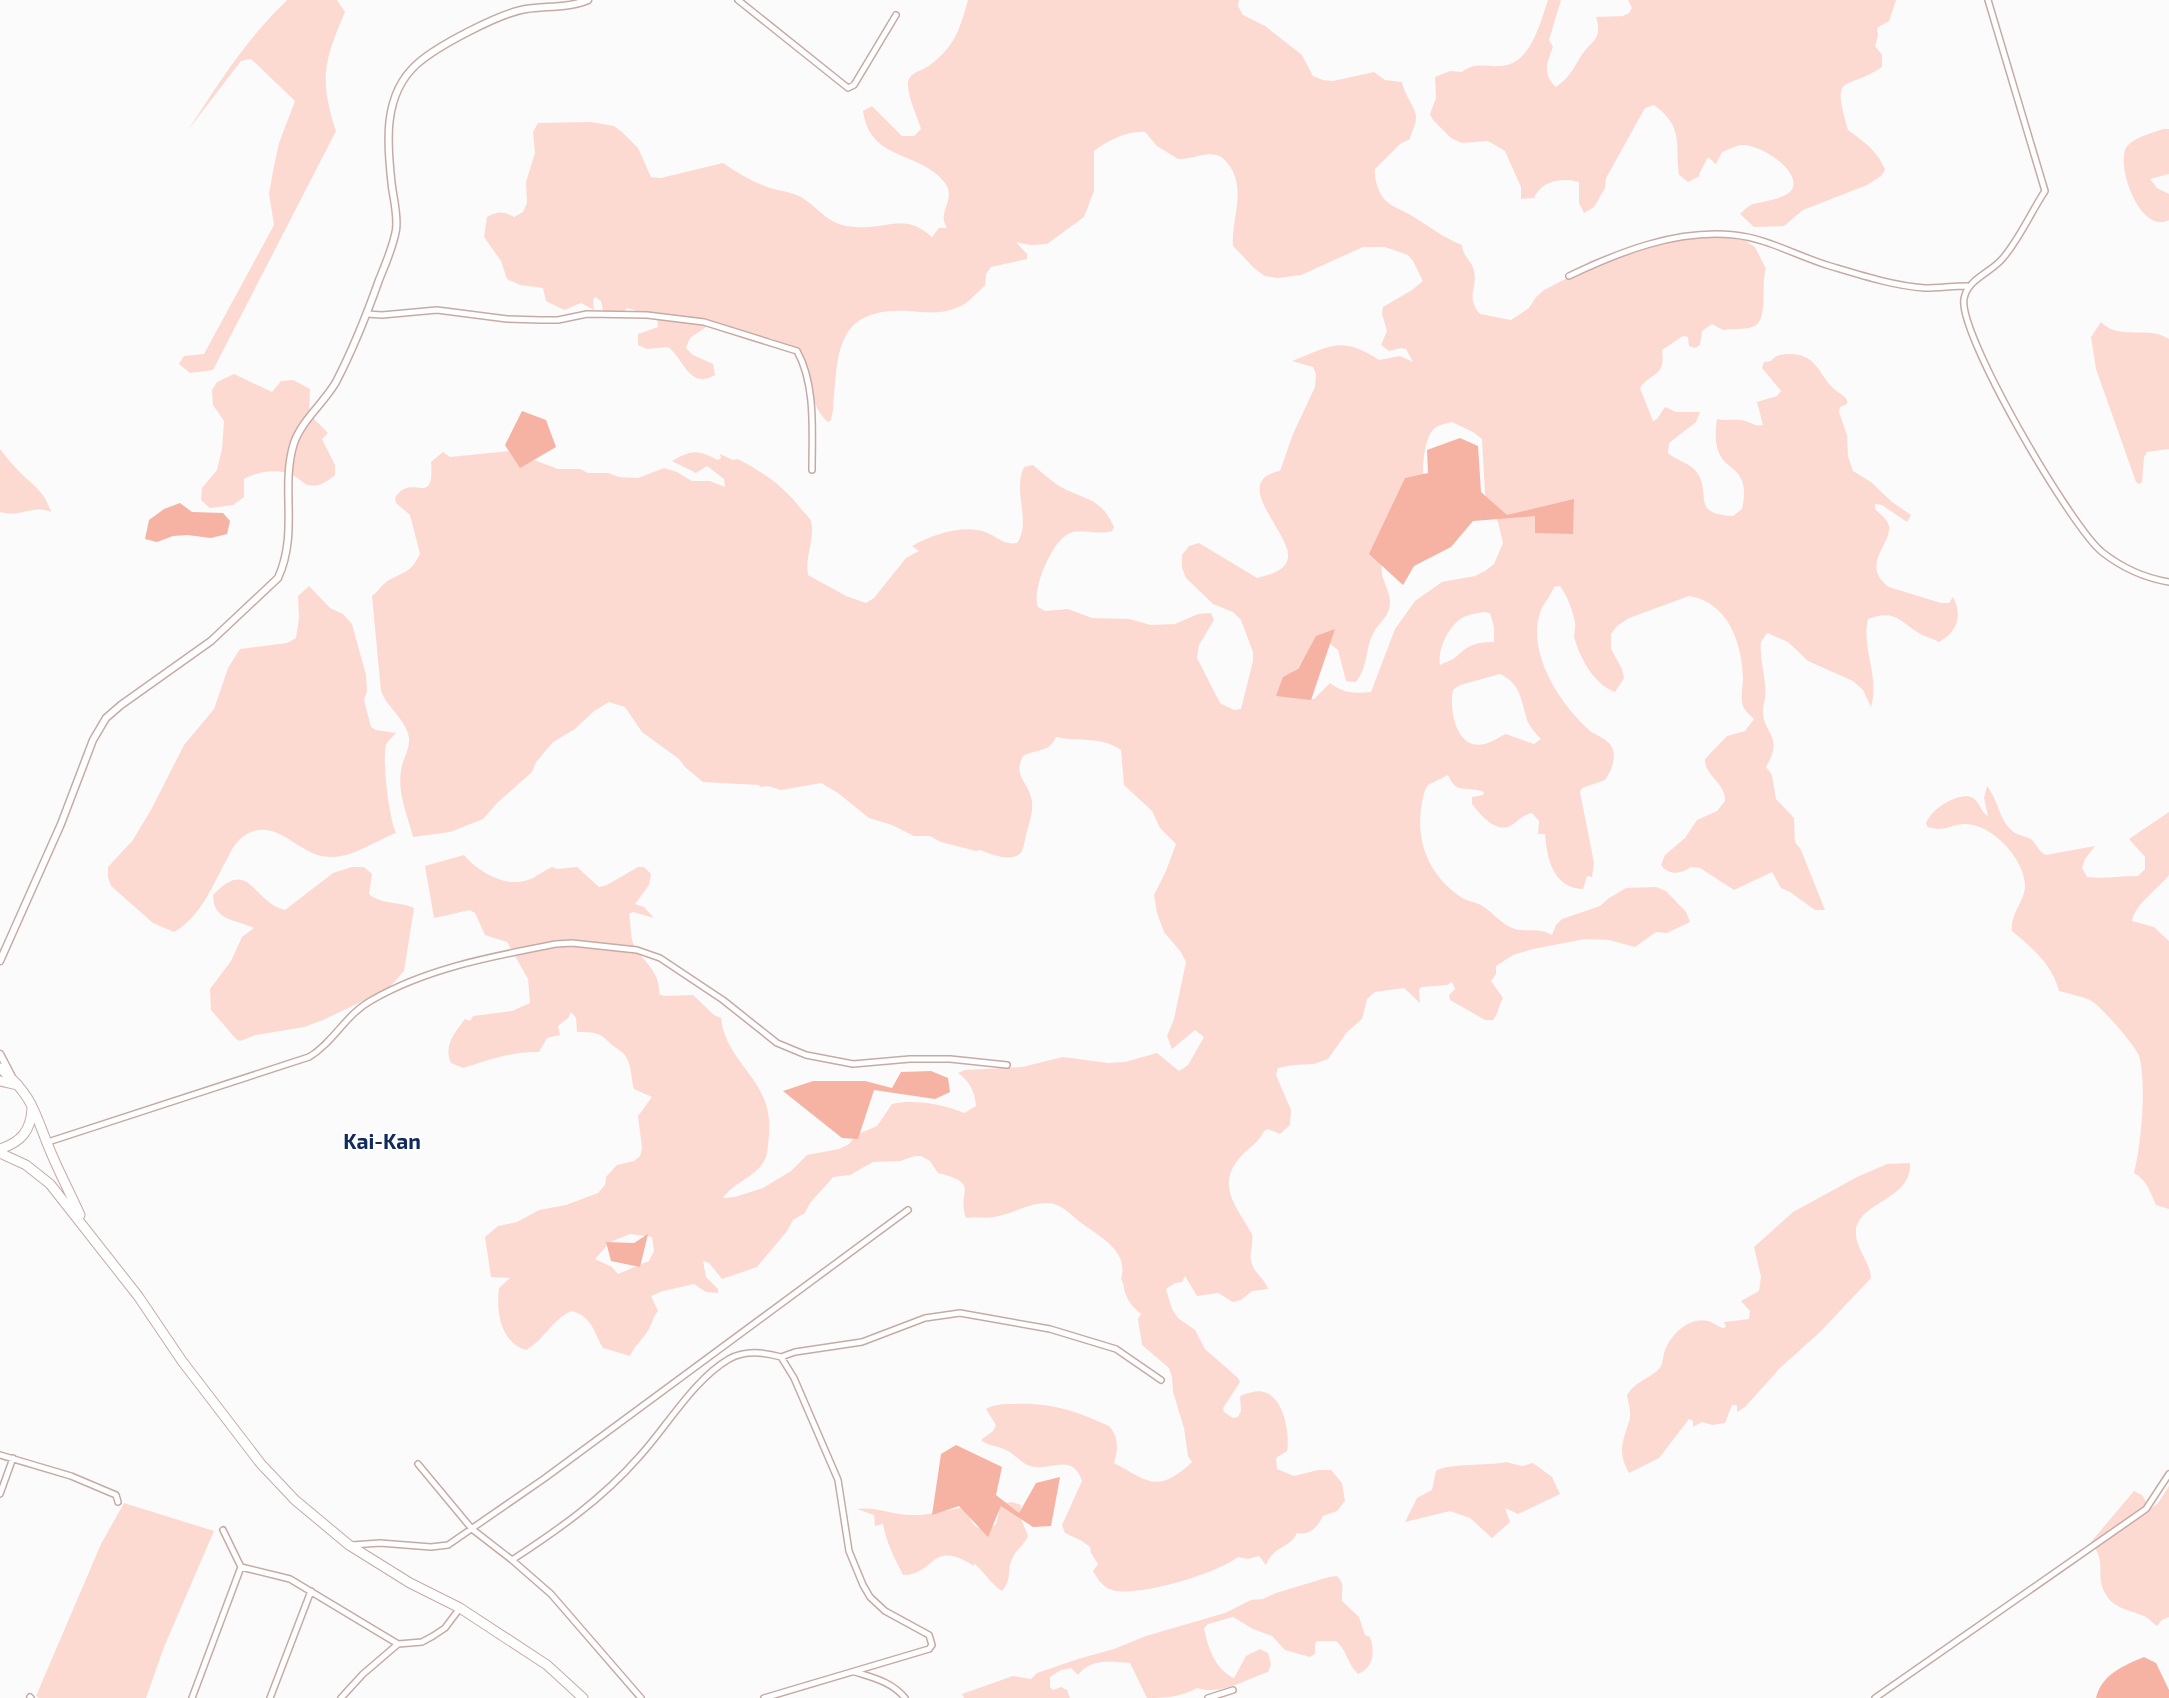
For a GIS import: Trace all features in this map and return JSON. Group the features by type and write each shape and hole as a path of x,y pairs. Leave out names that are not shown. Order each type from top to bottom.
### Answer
{"highway":[{"path":"0,1068 20,1086 32,1103 87,1229"},
{"path":"0,1081 20,1086"},
{"path":"0,1151 23,1137 31,1120 32,1103"},
{"path":"0,1151 26,1165 50,1184 138,1296 182,1361 261,1464 295,1500 349,1545 410,1583 460,1608 547,1665 583,1698"}],"street":[{"path":"0,961 61,824 93,740 106,718 211,641 278,578 284,566 289,540 290,460 293,446 305,424 336,383 367,314 395,231 389,145 390,119 394,97 405,76 433,53 502,17 523,10 573,5 588,0"},
{"path":"738,0 848,88 853,85 896,15"},
{"path":"1569,276 1602,260 1645,245 1692,235 1734,235 1829,266 1880,279 1924,288 1967,286 2003,258 2045,191 1988,0"},
{"path":"1967,286 1963,300 1964,314 1981,355 2038,464 2083,532 2101,551 2132,570 2169,582"},
{"path":"367,314 438,310 508,319 540,320 558,320 587,314 647,315 705,322 797,351 808,386 812,470"},
{"path":"48,1142 309,1057 319,1051 340,1027 371,1000 413,982 455,966 556,944 572,943 637,950 660,958 723,1000 778,1043 806,1055 853,1064 950,1059 1007,1065"},
{"path":"0,1054 11,1077"},
{"path":"349,1545 448,1545 545,1478 908,1210"},
{"path":"512,1560 580,1514 638,1459 709,1373 738,1355 752,1353 781,1357 795,1352 862,1342 925,1318 960,1313 1050,1329 1116,1349 1161,1380"},
{"path":"764,1698 929,1649 932,1645 925,1632 885,1611 870,1597 863,1585 849,1550 838,1480 794,1378 781,1357"},
{"path":"0,1455 100,1486 116,1495 118,1502"},
{"path":"0,1494 13,1458"},
{"path":"418,1464 471,1529 512,1560 560,1604 640,1698"},
{"path":"1875,1698 2146,1509 2169,1474"},
{"path":"192,1698 241,1567 223,1530"},
{"path":"241,1567 290,1579 398,1644"},
{"path":"270,1698 311,1591"},
{"path":"341,1698 363,1674 398,1644 422,1642 433,1636 445,1628 460,1608"},
{"path":"855,1672 885,1682 905,1698"},
{"path":"1208,1698 1233,1690"}],"shaded area":[{"path":"287,0 337,0 345,12 332,44 326,70 327,97 336,131 213,370 190,373 179,364 184,356 204,354 274,225 269,194 279,143 295,101 251,59 241,61 188,130 246,46"},
{"path":"968,0 1239,0 1238,6 1243,15 1265,26 1302,55 1313,76 1333,81 1374,72 1385,80 1402,82 1415,112 1416,122 1410,139 1400,144 1375,169 1377,185 1388,203 1462,245 1474,271 1473,302 1480,314 1511,320 1529,308 1544,290 1579,272 1590,261 1661,237 1686,233 1744,240 1755,247 1766,269 1763,311 1758,324 1749,328 1723,330 1712,324 1702,331 1700,345 1695,348 1689,346 1688,337 1683,336 1662,350 1662,366 1640,388 1653,421 1665,407 1676,412 1700,412 1696,422 1669,443 1668,453 1696,471 1701,479 1706,507 1719,514 1733,516 1742,509 1744,488 1739,475 1718,451 1717,419 1741,420 1763,425 1757,402 1777,396 1781,391 1762,368 1764,362 1783,354 1807,358 1847,400 1847,404 1840,407 1839,412 1847,435 1848,456 1853,471 1871,482 1911,515 1907,522 1882,505 1875,504 1875,509 1889,526 1889,533 1877,563 1881,579 1889,587 1941,603 1949,603 1953,597 1958,611 1954,628 1939,642 1895,617 1884,615 1868,619 1866,630 1873,684 1871,707 1863,690 1853,681 1808,661 1788,642 1767,633 1761,642 1764,718 1773,741 1766,767 1772,775 1776,799 1794,818 1795,842 1801,850 1825,910 1815,910 1781,888 1772,872 1734,890 1700,868 1691,867 1675,873 1661,865 1665,855 1685,838 1697,820 1717,811 1725,801 1722,789 1708,770 1705,759 1727,736 1745,731 1754,719 1743,706 1740,651 1723,615 1714,606 1689,596 1629,618 1617,626 1611,634 1611,649 1624,678 1615,692 1601,684 1585,663 1575,640 1575,623 1569,603 1560,586 1554,587 1541,610 1537,626 1538,642 1548,676 1578,719 1609,743 1614,754 1605,780 1582,788 1580,792 1594,863 1592,877 1587,876 1583,889 1565,884 1558,878 1550,862 1545,834 1538,834 1539,821 1532,813 1508,827 1497,826 1487,820 1472,804 1472,797 1483,795 1484,792 1459,788 1448,775 1428,785 1425,790 1420,822 1425,852 1440,878 1451,889 1515,929 1541,931 1552,935 1562,919 1600,906 1626,888 1656,887 1666,891 1686,912 1690,922 1667,933 1656,932 1635,947 1609,940 1585,939 1513,955 1496,966 1496,974 1491,981 1503,998 1493,1020 1485,1020 1450,1000 1449,995 1455,989 1452,982 1447,985 1421,987 1420,1003 1404,988 1375,992 1367,999 1362,1019 1347,1032 1328,1059 1314,1064 1278,1068 1276,1075 1291,1110 1290,1125 1280,1134 1268,1129 1264,1131 1234,1166 1229,1186 1235,1205 1252,1234 1252,1264 1268,1289 1252,1291 1241,1300 1233,1302 1218,1293 1197,1296 1185,1276 1182,1282 1166,1289 1172,1309 1178,1318 1195,1330 1205,1349 1240,1382 1223,1408 1224,1412 1233,1418 1238,1417 1242,1395 1259,1391 1271,1395 1281,1408 1287,1435 1287,1451 1276,1458 1277,1469 1294,1476 1331,1470 1342,1483 1345,1501 1337,1511 1323,1516 1313,1530 1297,1533 1290,1542 1273,1554 1266,1565 1259,1556 1248,1559 1238,1557 1196,1577 1124,1592 1103,1585 1093,1571 1098,1564 1090,1547 1065,1533 1062,1525 1082,1481 1074,1468 1068,1465 1030,1466 1006,1450 981,1440 993,1431 996,1425 986,1409 1002,1404 1039,1404 1074,1412 1109,1426 1117,1444 1114,1463 1145,1479 1162,1481 1192,1462 1188,1456 1169,1368 1142,1345 1138,1319 1141,1314 1125,1293 1118,1253 1058,1206 1040,1203 994,1217 966,1218 964,1185 938,1173 930,1161 915,1156 900,1161 873,1162 850,1175 833,1177 813,1199 805,1213 793,1220 757,1267 722,1279 709,1263 703,1261 706,1277 718,1289 718,1293 706,1292 694,1284 651,1296 658,1311 630,1356 603,1348 588,1320 571,1311 526,1350 510,1340 499,1316 498,1297 499,1288 510,1278 491,1277 485,1237 498,1226 517,1222 539,1210 566,1205 598,1193 605,1185 606,1177 617,1165 634,1161 640,1156 642,1148 638,1116 652,1097 634,1089 627,1058 621,1052 600,1035 577,1032 576,1018 571,1012 558,1026 560,1035 547,1038 539,1052 491,1059 463,1068 451,1063 449,1045 465,1019 470,1021 473,1016 512,1011 530,1003 528,979 507,942 485,935 475,913 470,910 434,918 425,866 464,855 495,878 514,882 533,878 552,867 577,867 599,887 638,867 644,867 651,874 649,885 635,904 644,907 654,918 633,912 629,914 633,943 657,978 659,994 693,995 714,1015 721,1018 731,1048 757,1086 769,1116 766,1157 752,1174 723,1198 735,1197 763,1188 791,1171 807,1155 839,1149 849,1144 856,1135 877,1126 892,1104 928,1103 964,1113 976,1106 971,1088 958,1073 965,1070 1022,1067 1063,1057 1108,1063 1125,1062 1157,1053 1179,1071 1188,1065 1204,1037 1195,1030 1172,1049 1167,1036 1174,1019 1186,962 1164,932 1154,895 1176,844 1160,828 1152,811 1124,785 1121,750 1098,741 1056,737 1050,746 1023,756 1020,775 1032,802 1022,851 1014,857 996,856 941,842 930,836 914,836 869,818 821,783 781,790 759,785 703,782 679,759 642,732 625,707 609,702 594,711 575,729 553,742 536,762 532,772 483,819 450,832 413,837 400,788 409,738 404,725 381,691 372,596 387,582 410,568 420,554 410,515 396,503 395,498 408,488 426,487 431,476 431,462 443,452 450,457 510,451 558,469 580,469 588,473 608,473 619,477 638,478 664,468 692,481 710,481 725,487 724,479 707,466 696,473 672,461 694,452 718,460 721,458 720,454 733,460 738,459 780,487 811,521 808,575 846,596 866,603 874,598 906,558 919,551 912,546 928,538 955,530 973,529 1008,543 1017,543 1023,526 1021,476 1024,467 1033,465 1056,484 1103,509 1114,527 1112,531 1101,533 1073,532 1062,539 1044,567 1037,590 1038,607 1045,611 1068,609 1092,618 1129,619 1151,625 1175,624 1198,614 1211,613 1214,620 1199,645 1197,658 1220,703 1234,710 1241,709 1253,652 1241,620 1233,612 1213,604 1186,578 1182,568 1182,555 1189,546 1199,543 1257,578 1283,567 1288,558 1287,548 1266,509 1260,485 1266,477 1280,471 1293,434 1315,387 1316,374 1313,367 1292,361 1326,348 1345,345 1379,360 1400,356 1413,362 1406,349 1389,351 1381,345 1387,331 1382,314 1383,307 1423,281 1408,255 1385,247 1363,247 1301,275 1277,278 1265,276 1233,246 1238,195 1234,175 1225,160 1211,154 1178,159 1157,146 1145,132 1125,134 1094,151 1094,191 1084,217 1047,244 1016,242 1027,254 1027,259 991,267 986,274 985,286 961,306 938,312 884,312 866,317 853,326 839,353 833,410 828,422 817,408 801,361 784,344 771,338 758,341 712,323 690,338 686,348 693,355 713,364 715,375 699,379 688,372 668,347 647,349 638,345 638,334 658,327 657,317 627,308 622,314 609,315 603,311 601,301 595,297 594,310 581,303 564,310 546,301 543,288 520,285 507,279 501,261 484,237 487,217 500,212 514,217 523,212 527,203 526,182 535,153 533,132 538,123 591,122 614,126 622,132 638,148 651,177 661,178 723,163 757,183 801,197 839,224 869,227 905,223 922,229 932,237 939,228 947,228 944,217 949,195 945,183 923,165 897,154 875,139 863,111 872,106 902,136 914,136 921,129 910,97 908,81 912,75 930,65 951,44","holes":["1452,422 1482,439 1485,494 1498,522 1503,543 1494,564 1475,576 1442,582 1415,601 1395,629 1371,692 1349,692 1330,683 1314,699 1295,697 1292,678 1310,648 1329,643 1338,650 1346,681 1356,682 1360,675 1371,639 1389,609 1390,599 1382,574 1382,563 1423,487 1427,442 1432,431 1442,424","1481,612 1490,613 1494,642 1473,645 1440,665 1441,651 1450,630 1460,619","1500,674 1507,678 1516,688 1528,723 1541,739 1534,744 1506,734 1485,744 1475,745 1467,741 1457,727 1452,708 1453,690 1460,685","630,1234 652,1237 654,1251 649,1261 618,1274 612,1267 595,1259 610,1242"]},
{"path":"1548,0 1561,0 1549,40 1553,47 1547,68 1549,78 1556,87 1568,77 1595,39 1598,31 1596,17 1623,16 1629,13 1632,8 1628,0 1896,0 1889,21 1877,28 1875,46 1882,55 1882,67 1850,82 1841,91 1848,130 1874,152 1885,170 1867,185 1803,210 1784,226 1754,227 1740,214 1753,204 1781,197 1791,191 1793,180 1790,172 1758,148 1740,145 1722,152 1716,164 1708,157 1700,176 1688,182 1679,175 1674,128 1664,113 1654,105 1645,108 1606,178 1605,188 1594,207 1584,213 1579,203 1579,182 1572,181 1552,182 1541,188 1534,198 1521,199 1521,187 1505,151 1488,141 1462,143 1451,138 1433,120 1430,114 1436,98 1435,77 1450,71 1462,72 1475,66 1510,64 1519,59 1532,42"},
{"path":"2169,129 2169,174 2150,179 2157,188 2169,194 2169,220 2158,222 2139,208 2132,194 2124,166 2124,153 2131,142"},
{"path":"2101,322 2116,331 2152,333 2169,339 2169,449 2147,452 2144,457 2142,482 2139,484 2136,482 2096,369 2091,337"},
{"path":"234,374 272,392 281,381 293,380 310,389 309,414 328,433 322,439 335,465 335,475 312,486 288,474 262,472 244,479 244,497 233,505 210,508 201,500 202,488 217,470 222,449 224,421 213,405 212,390 217,382"},
{"path":"522,411 546,420 556,447 520,468 505,445"},
{"path":"1460,438 1478,446 1481,492 1507,515 1574,499 1573,534 1535,533 1535,516 1473,521 1451,547 1414,566 1403,585 1369,554 1405,478 1428,473 1427,450"},
{"path":"0,449 40,492 51,512 38,509 15,513 0,512"},
{"path":"180,503 192,512 223,513 230,521 227,534 211,538 173,536 157,542 145,539 149,520 164,509"},
{"path":"309,586 330,608 343,614 352,624 366,675 367,691 364,700 371,727 396,733 386,745 385,763 389,803 396,833 356,852 331,857 320,856 269,831 258,830 247,834 233,848 199,909 174,932 153,923 111,886 108,867 133,840 184,745 214,709 228,668 240,649 287,643 296,638 298,596"},
{"path":"1335,629 1311,700 1276,696 1283,677 1298,669 1316,636"},
{"path":"1987,786 2010,828 2031,839 2046,855 2095,846 2082,868 2087,877 2138,876 2145,869 2145,857 2129,839 2169,812 2169,875 2137,909 2132,921 2154,927 2169,941 2169,1209 2156,1205 2145,1183 2134,1173 2142,1115 2143,1082 2139,1056 2125,1035 2095,1003 2059,991 2046,965 2034,950 2012,931 2013,919 2023,897 2025,885 2019,864 2004,844 1985,829 1964,824 1939,829 1926,824 1933,813 1946,803 1967,796 1973,798 1988,816 1984,798"},
{"path":"352,867 364,867 372,874 369,894 414,908 404,971 388,989 323,1020 304,1027 256,1035 240,1041 236,1039 211,1010 210,989 231,961 242,937 254,928 221,914 214,904 213,895 225,884 243,880 265,899 285,910 333,873"},
{"path":"931,1071 948,1078 950,1092 935,1099 874,1090 858,1139 842,1138 783,1091 813,1081 865,1081 892,1088 901,1072"},
{"path":"1910,1163 1903,1185 1866,1212 1856,1230 1857,1242 1871,1278 1821,1331 1780,1368 1745,1407 1737,1412 1737,1405 1732,1405 1725,1423 1712,1425 1702,1422 1693,1427 1693,1421 1689,1419 1659,1458 1629,1473 1622,1451 1630,1418 1627,1395 1637,1384 1659,1369 1668,1344 1676,1332 1695,1321 1708,1321 1723,1328 1726,1327 1724,1322 1749,1319 1750,1311 1741,1301 1759,1291 1761,1277 1754,1247 1793,1212 1857,1177 1887,1164"},
{"path":"648,1234 640,1267 611,1261 606,1242 634,1243"},
{"path":"956,1445 1002,1467 996,1495 1019,1513 1036,1483 1060,1477 1051,1526 1033,1527 1001,1506 988,1537 959,1506 932,1515 941,1454"},
{"path":"1506,1462 1522,1466 1533,1463 1552,1477 1560,1494 1518,1514 1505,1508 1510,1522 1492,1538 1470,1518 1450,1511 1405,1522 1417,1498 1432,1490 1436,1471 1441,1468"},
{"path":"2169,1486 2169,1617 2157,1626 2144,1616 2115,1604 2106,1596 2101,1583 2099,1556 2091,1542 2134,1491 2142,1495 2150,1509 2158,1503"},
{"path":"1012,1502 1021,1505 1020,1516 1028,1536 1013,1556 1002,1591 974,1563 974,1566 960,1558 949,1556 934,1560 922,1570 903,1575 883,1524 875,1526 874,1515 857,1509 917,1515 961,1508 974,1525 988,1530 996,1524 1001,1504"},
{"path":"124,1503 214,1531 164,1647 146,1698 39,1698 36,1696 101,1544"},
{"path":"1337,1576 1342,1585 1342,1601 1359,1617 1365,1635 1370,1637 1372,1642 1370,1663 1358,1674 1336,1641 1317,1641 1315,1654 1310,1657 1285,1650 1272,1636 1233,1617 1208,1624 1204,1628 1217,1663 1234,1678 1246,1656 1260,1649 1268,1653 1271,1664 1268,1672 1234,1686 1216,1690 1197,1688 1179,1695 1147,1698 1130,1663 1109,1662 1095,1663 1078,1675 1071,1668 1061,1670 1050,1677 1050,1687 1053,1690 1061,1687 1067,1690 1070,1698 964,1698 962,1694 1013,1676 1031,1679 1037,1673 1146,1636 1225,1613 1251,1600 1263,1599"},
{"path":"2144,1657 2156,1663 2169,1690 2169,1698 2096,1698 2108,1677"}],"district":[{"name":"Kai-Kan","path":"382,1140"}]}
